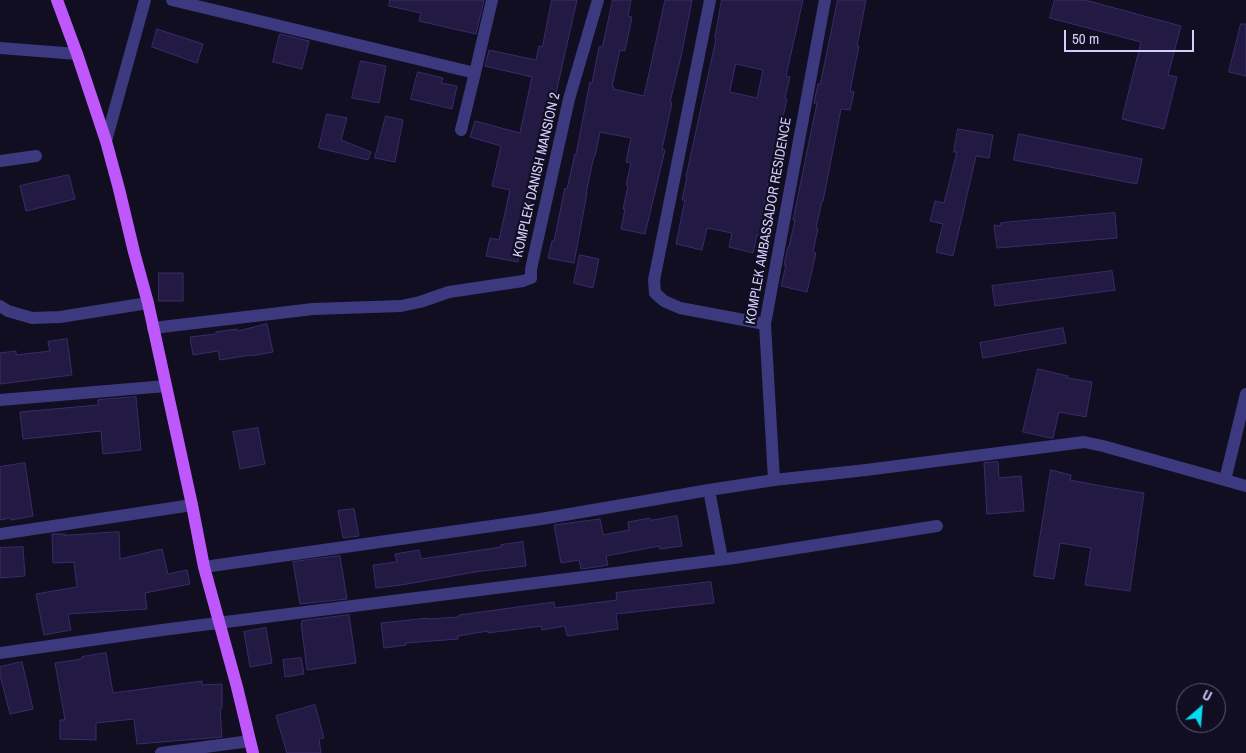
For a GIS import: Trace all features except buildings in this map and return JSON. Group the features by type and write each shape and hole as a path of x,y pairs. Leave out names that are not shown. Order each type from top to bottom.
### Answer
{"main road":[{"path":"57,0 106,140 148,303 204,567 237,687 251,747"}],"street":[{"path":"106,140 145,0"},
{"path":"172,0 475,73"},
{"path":"461,130 492,0"},
{"name":"KOMPLEK DANISH MANSION 2","path":"153,328 313,309 401,306 449,292 523,281 531,278 530,269 569,98 598,0"},
{"path":"710,0 654,280 655,293 664,301 680,308 765,324"},
{"name":"KOMPLEK AMBASSADOR RESIDENCE","path":"774,480 765,324 826,0"},
{"path":"0,48 77,54"},
{"path":"0,161 36,156"},
{"path":"0,306 8,311 32,318 60,318 148,303"},
{"path":"0,400 166,386"},
{"path":"1225,480 1246,394"},
{"path":"204,567 541,519 774,480 1084,442 1246,486"},
{"path":"709,490 722,559"},
{"path":"0,534 192,505"},
{"path":"0,653 220,623 668,567 937,526"},
{"path":"161,753 251,747"}]}
